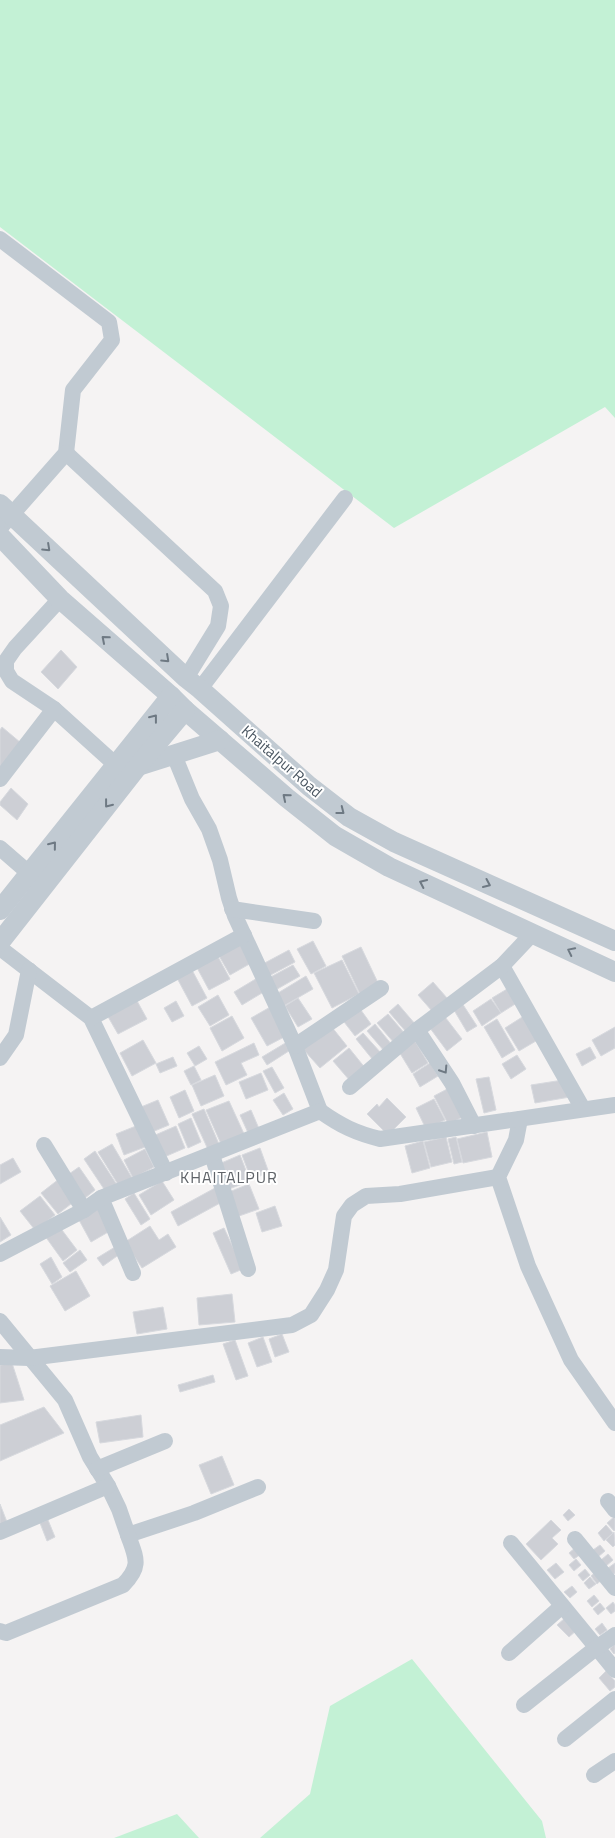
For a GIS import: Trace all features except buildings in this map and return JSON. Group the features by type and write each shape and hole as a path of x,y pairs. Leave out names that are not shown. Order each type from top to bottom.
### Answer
{"street":[{"path":"0,239 109,322 112,340 73,390 66,453 4,516"},
{"path":"66,453 215,591 221,606 218,626 193,684"},
{"path":"193,684 345,498"},
{"name":"Khaitalpur Road","path":"4,516 309,786 349,817 394,842 615,941"},
{"name":"Khaitalpur Road","path":"0,536 60,599 287,798 335,836 389,867 615,972"},
{"path":"60,599 15,648 6,661 6,671 12,681 54,709 117,766"},
{"path":"0,910 117,766 178,703"},
{"path":"0,942 138,766 178,703"},
{"path":"0,779 54,709"},
{"path":"138,766 220,740"},
{"path":"174,755 192,799 209,829 220,860 232,909 295,1046 320,1111 342,1127 361,1135 380,1139 615,1105"},
{"path":"0,848 30,874"},
{"path":"232,909 314,921"},
{"path":"350,1087 417,1030 502,966 533,933"},
{"path":"91,1018 244,935"},
{"path":"0,948 91,1018 166,1173"},
{"path":"502,966 583,1109"},
{"path":"0,1058 16,1035 29,970"},
{"path":"295,1046 381,988"},
{"path":"417,1030 452,1084 474,1126"},
{"path":"0,1254 84,1210 101,1198 320,1111"},
{"path":"520,1119 516,1140 498,1177 528,1266 571,1360 615,1423"},
{"path":"44,1145 84,1210"},
{"path":"212,1155 248,1269"},
{"path":"0,1358 29,1358 292,1325 311,1315 327,1290 336,1270 344,1216 352,1205 366,1196 400,1194 498,1177"},
{"path":"101,1198 133,1273"},
{"path":"0,1320 65,1400 90,1457 108,1486 119,1509 137,1560 133,1575 123,1585 6,1633 0,1631"},
{"path":"98,1469 165,1441"},
{"path":"0,1532 108,1486"},
{"path":"128,1535 194,1513 258,1487"},
{"path":"575,1539 615,1588"},
{"path":"511,1544 615,1670"},
{"path":"509,1653 562,1606"},
{"path":"524,1705 615,1635"},
{"path":"565,1739 615,1699"},
{"path":"594,1775 615,1761"}],"green space":[{"path":"0,0 615,0 615,418 605,407 394,528 0,227"},
{"path":"412,1659 542,1821 546,1838 260,1838 310,1794 330,1706"},
{"path":"177,1814 199,1838 114,1838"}],"district":[{"name":"KHAITALPUR","path":"229,1177"}]}
